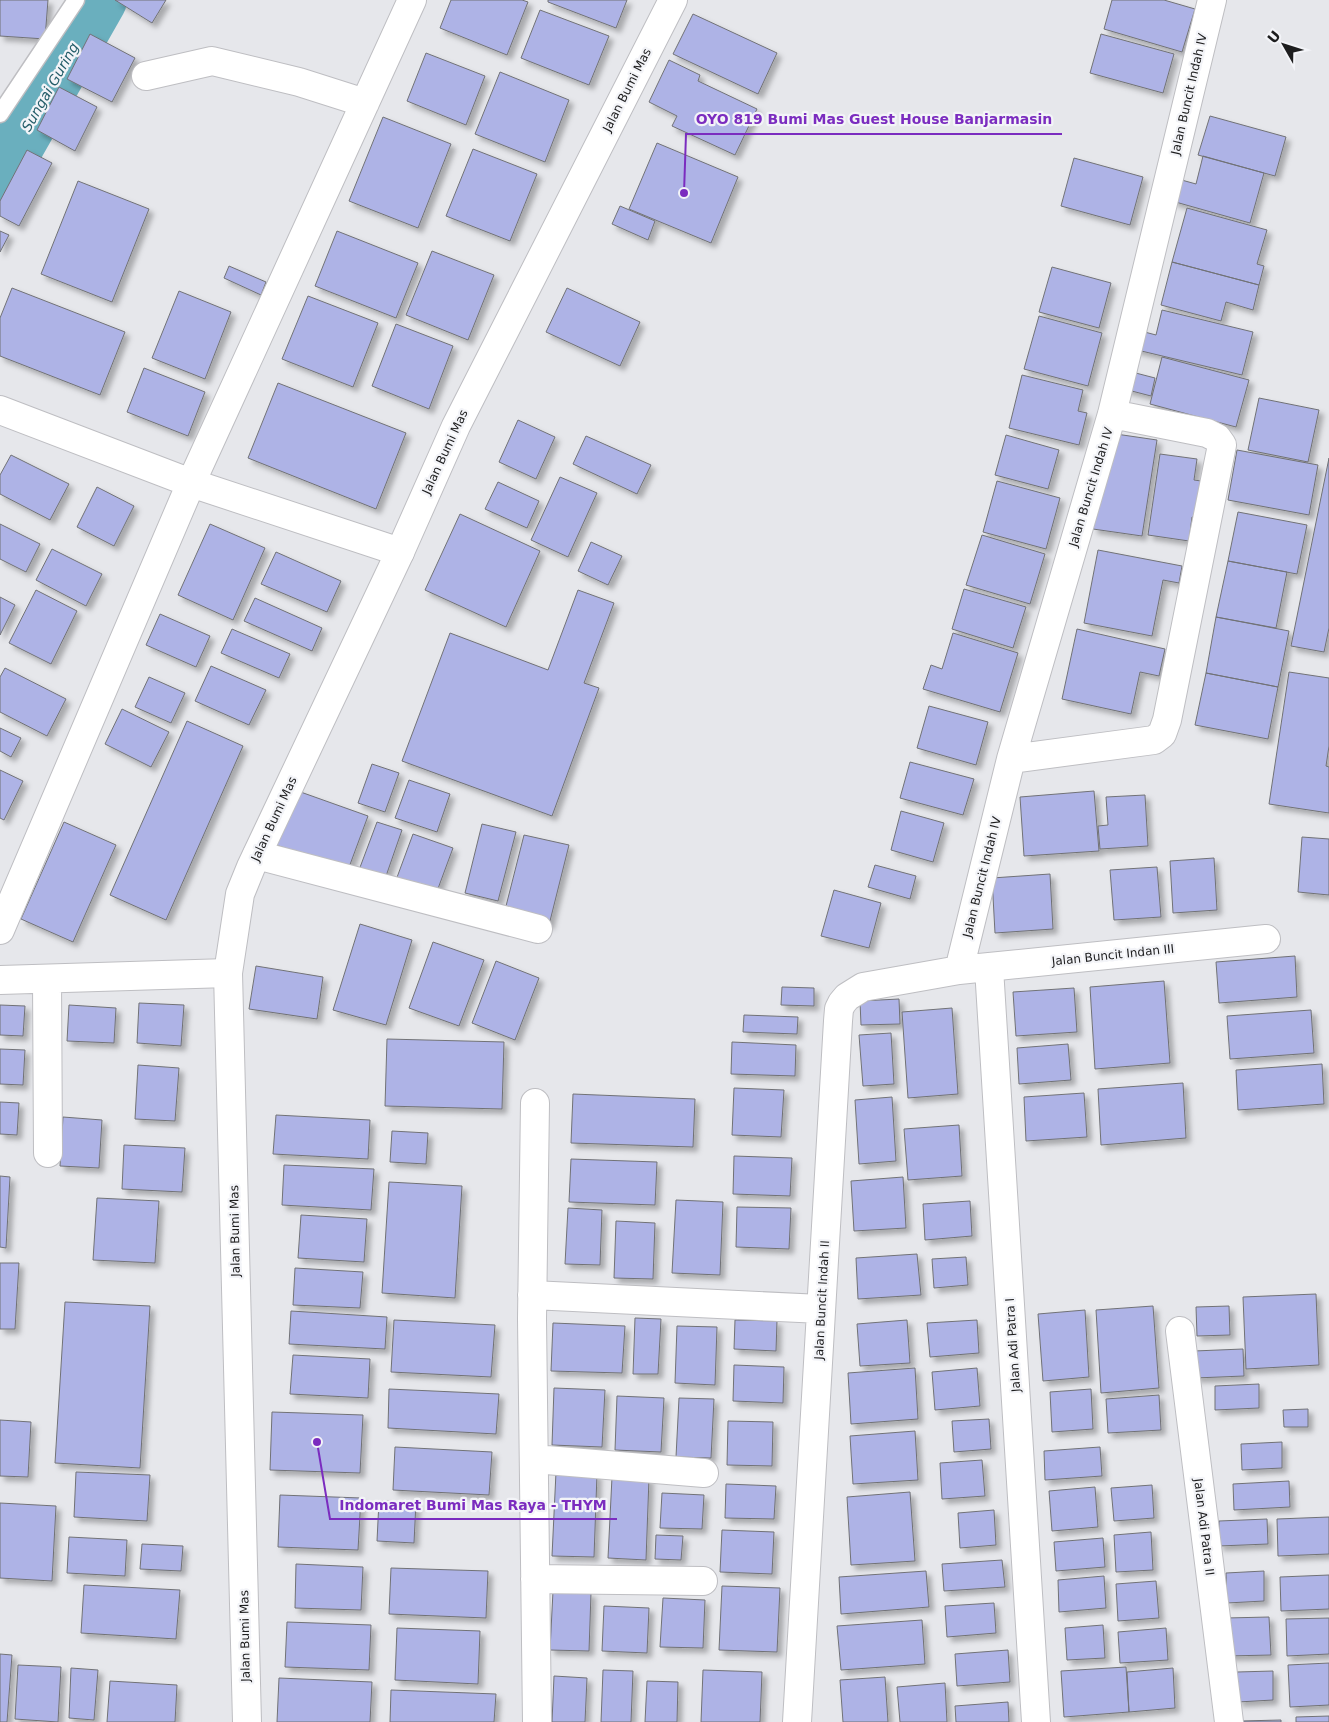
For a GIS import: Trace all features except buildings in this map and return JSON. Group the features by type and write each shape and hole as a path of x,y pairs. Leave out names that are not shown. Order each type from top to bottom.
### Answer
{"street":[{"path":"0,930 191,484 412,0"},
{"name":"Jalan Bumi Mas","path":"247,1722 228,972 240,894 400,552 456,426 673,0"},
{"name":"Jalan Buncit Indah IV","path":"959,970 1010,759 1112,414 1212,0"},
{"path":"146,76 212,61 299,82 366,103"},
{"path":"1010,759 1154,740 1162,734 1167,720 1222,445 1217,438 1207,433 1112,414"},
{"path":"2,415 191,484 400,552"},
{"path":"257,855 538,929"},
{"name":"Jalan Buncit Indan III","path":"959,970 1266,939"},
{"name":"Jalan Adi Patra I","path":"989,968 1036,1722"},
{"name":"Jalan Buncit Indah II","path":"797,1722 838,1009 847,997 863,987 959,970"},
{"path":"0,980 228,972"},
{"path":"48,979 48,1153"},
{"path":"535,1103 532,1295 537,1722"},
{"path":"532,1295 821,1309"},
{"name":"Jalan Adi Patra II","path":"1180,1332 1229,1722"},
{"path":"534,1459 704,1473"},
{"path":"535,1579 703,1581"}],"lane":[{"path":"0,114 76,0"}],"waterway":[{"name":"Sungai Guring","path":"0,174 99,0"}],"place":[{"name":"OYO 819 Bumi Mas Guest House Banjarmasin","path":"684,193"},
{"name":"Indomaret Bumi Mas Raya - THYM","path":"317,1442"}]}
